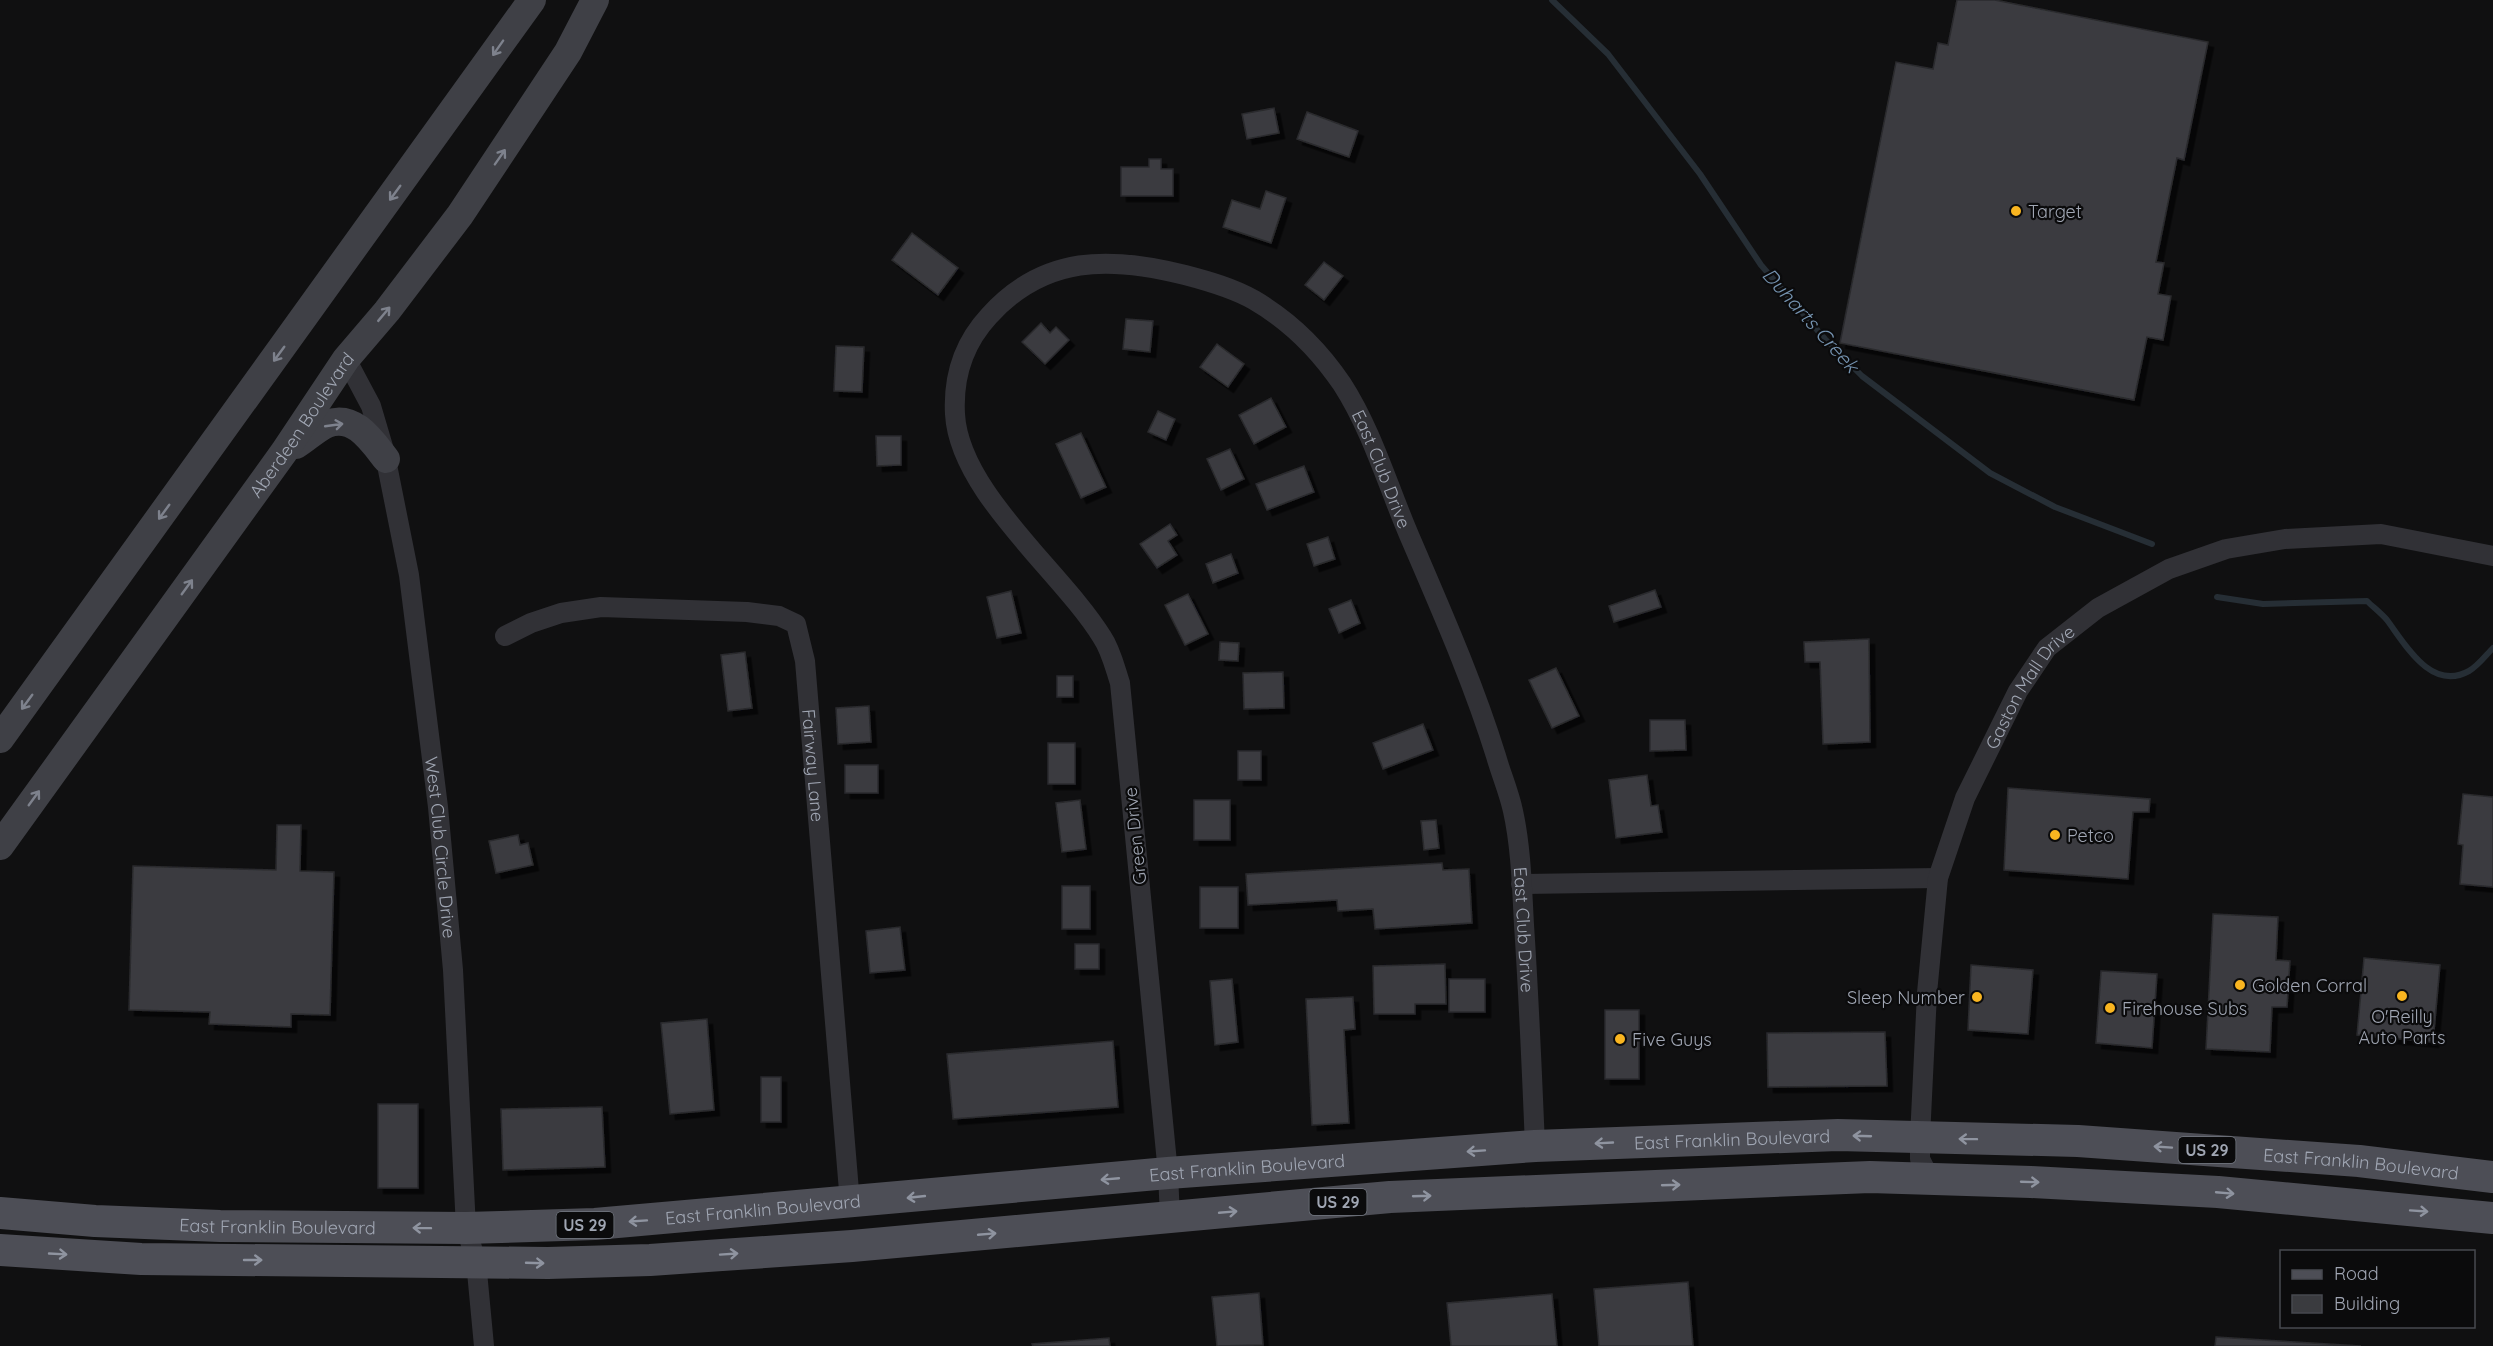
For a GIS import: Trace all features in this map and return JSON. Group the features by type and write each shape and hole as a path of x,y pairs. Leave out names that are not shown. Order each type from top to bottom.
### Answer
{"main road":[{"path":"0,739 532,0"},
{"name":"Aberdeen Boulevard","path":"0,846 284,453 346,358 387,311 466,206 568,52 595,0"},
{"path":"284,453 327,424 337,423 351,424 364,430 386,459"},
{"name":"East Franklin Boulevard","path":"0,1213 136,1223 466,1228 595,1224 1168,1173 1535,1146 1838,1135 2078,1141 2359,1161 2493,1177"},
{"name":"East Franklin Boulevard","path":"0,1250 141,1259 548,1263 650,1260 852,1246 1390,1197 1870,1177 2218,1192 2493,1218"}],"street":[{"name":"East Club Drive","path":"989,496 967,459 955,417 957,373 973,333 1003,300 1040,276 1082,263 1125,263 1211,282 1252,298 1288,323 1320,353 1345,389 1372,446 1457,649 1488,731 1513,810 1521,884 1535,1146"},
{"name":"West Club Circle Drive","path":"346,358 370,406 386,459 409,575 438,807 453,970 466,1228 476,1261 484,1346"},
{"name":"Green Drive","path":"989,496 1089,617 1105,640 1120,683 1168,1173 1170,1218"},
{"name":"Gaston Mall Drive","path":"1930,1179 1920,1159 1920,1138 1928,993 1938,878 1965,798 2018,691 2048,648 2098,608 2169,568 2226,549 2285,539 2381,534 2493,556"},
{"name":"Fairway Lane","path":"505,636 531,623 561,613 601,607 747,612 779,616 796,624 805,662 850,1203"},
{"path":"1521,884 1938,878"}],"building":[{"name":"Target","path":"1957,0 1995,0 2208,42 2184,160 2177,158 2156,262 2164,263 2158,294 2171,296 2163,340 2147,337 2134,400 1840,343 1896,62 1933,69 1938,43 1948,45"},
{"path":"1274,108 1279,133 1247,139 1242,114"},
{"path":"1307,112 1358,131 1349,157 1297,139"},
{"path":"1149,159 1161,159 1161,169 1173,169 1173,196 1121,196 1121,167 1149,167"},
{"path":"1266,191 1286,198 1271,243 1223,227 1232,200 1260,209"},
{"path":"912,233 958,268 938,295 892,260"},
{"path":"1324,262 1343,276 1324,300 1305,285"},
{"path":"1126,319 1153,321 1150,352 1123,349"},
{"path":"1041,323 1050,333 1056,327 1069,340 1045,364 1022,342"},
{"path":"1217,344 1244,364 1228,387 1200,367"},
{"path":"836,346 864,347 862,392 834,391"},
{"path":"1271,398 1286,427 1254,444 1239,415"},
{"path":"1158,411 1175,419 1166,440 1148,432"},
{"path":"1081,433 1106,487 1081,498 1056,444"},
{"path":"876,436 901,436 901,465 877,466"},
{"path":"1230,449 1244,479 1221,490 1207,459"},
{"path":"1304,466 1314,492 1267,510 1256,484"},
{"path":"1170,524 1177,535 1168,541 1177,555 1157,568 1140,544"},
{"path":"1328,537 1335,559 1314,566 1307,544"},
{"path":"1231,554 1238,573 1213,583 1206,564"},
{"path":"1655,590 1661,607 1614,622 1609,606"},
{"path":"1011,591 1021,633 997,638 987,597"},
{"path":"1188,594 1208,634 1185,645 1165,605"},
{"path":"1351,600 1360,623 1339,633 1329,609"},
{"path":"1869,639 1870,742 1823,744 1820,662 1805,662 1804,642"},
{"path":"1220,642 1239,643 1238,661 1219,660"},
{"path":"745,652 752,708 728,711 721,655"},
{"path":"1556,668 1579,716 1552,728 1529,680"},
{"path":"1283,672 1284,708 1244,709 1243,673"},
{"path":"1057,676 1073,676 1073,697 1057,697"},
{"path":"869,706 871,742 838,744 836,708"},
{"path":"1650,720 1685,720 1686,750 1650,751"},
{"path":"1423,724 1433,750 1383,769 1373,743"},
{"path":"1048,743 1075,743 1075,784 1048,784"},
{"path":"1238,751 1261,751 1261,780 1238,780"},
{"path":"845,765 878,765 878,793 845,793"},
{"path":"1647,775 1651,806 1658,805 1662,832 1616,838 1609,780"},
{"path":"2008,788 2150,799 2149,812 2133,812 2128,879 2004,870"},
{"path":"2463,794 2493,797 2493,887 2460,884 2463,845 2458,844"},
{"path":"1080,800 1086,849 1062,852 1056,803"},
{"path":"1194,800 1230,800 1230,840 1194,840"},
{"path":"1436,820 1439,848 1424,850 1421,821"},
{"path":"277,825 301,825 300,871 334,872 330,1015 291,1014 291,1027 209,1024 210,1012 129,1010 133,866 276,870"},
{"path":"518,835 520,845 528,843 533,865 496,873 489,841"},
{"path":"1442,863 1443,870 1469,869 1472,923 1375,929 1373,909 1338,911 1337,900 1248,905 1246,874"},
{"path":"1062,886 1090,886 1090,929 1062,929"},
{"path":"1200,887 1238,887 1238,928 1200,928"},
{"path":"2213,914 2278,917 2276,960 2290,961 2287,1007 2272,1007 2270,1052 2206,1049"},
{"path":"900,927 905,970 870,973 866,931"},
{"path":"1075,944 1099,944 1099,969 1075,969"},
{"path":"2364,958 2440,965 2433,1042 2357,1035"},
{"path":"1445,964 1446,1004 1415,1004 1415,1014 1374,1014 1373,966"},
{"path":"1971,965 2033,970 2028,1034 1968,1030"},
{"path":"2101,971 2157,974 2152,1048 2096,1043"},
{"path":"1232,979 1238,1042 1215,1045 1210,981"},
{"path":"1449,979 1485,979 1485,1012 1449,1012"},
{"path":"1353,997 1355,1029 1344,1030 1349,1123 1312,1125 1306,999"},
{"path":"1605,1010 1639,1010 1639,1079 1605,1079"},
{"path":"707,1019 714,1110 670,1114 661,1023"},
{"path":"1885,1032 1887,1086 1768,1087 1767,1033"},
{"path":"1113,1041 1118,1107 953,1119 947,1054"},
{"path":"761,1077 781,1077 781,1122 761,1122"},
{"path":"378,1104 418,1104 418,1188 378,1188"},
{"path":"602,1107 605,1167 503,1170 501,1109"},
{"path":"1688,1282 1693,1346 1599,1346 1594,1289"},
{"path":"1259,1293 1263,1345 1217,1346 1212,1297"},
{"path":"1552,1294 1557,1346 1451,1346 1447,1303"},
{"path":"2216,1337 2361,1346 2215,1346"},
{"path":"1109,1338 1110,1346 1033,1346 1032,1344"}],"waterway":[{"name":"Duharts Creek","path":"1552,0 1608,54 1700,174 1761,265 1825,339 1862,376 1990,473 2055,507 2152,544"},
{"name":"Duharts Creek","path":"2217,597 2263,604 2367,601 2387,620 2420,662 2443,675 2455,676 2469,671 2493,648"}],"place":[{"name":"Target","path":"2016,211"},
{"name":"Petco","path":"2055,835"},
{"name":"Golden Corral","path":"2240,985"},
{"name":"O'Reilly Auto Parts","path":"2402,996"},
{"name":"Sleep Number","path":"1977,997"},
{"name":"Firehouse Subs","path":"2110,1008"},
{"name":"Five Guys","path":"1620,1039"}]}
